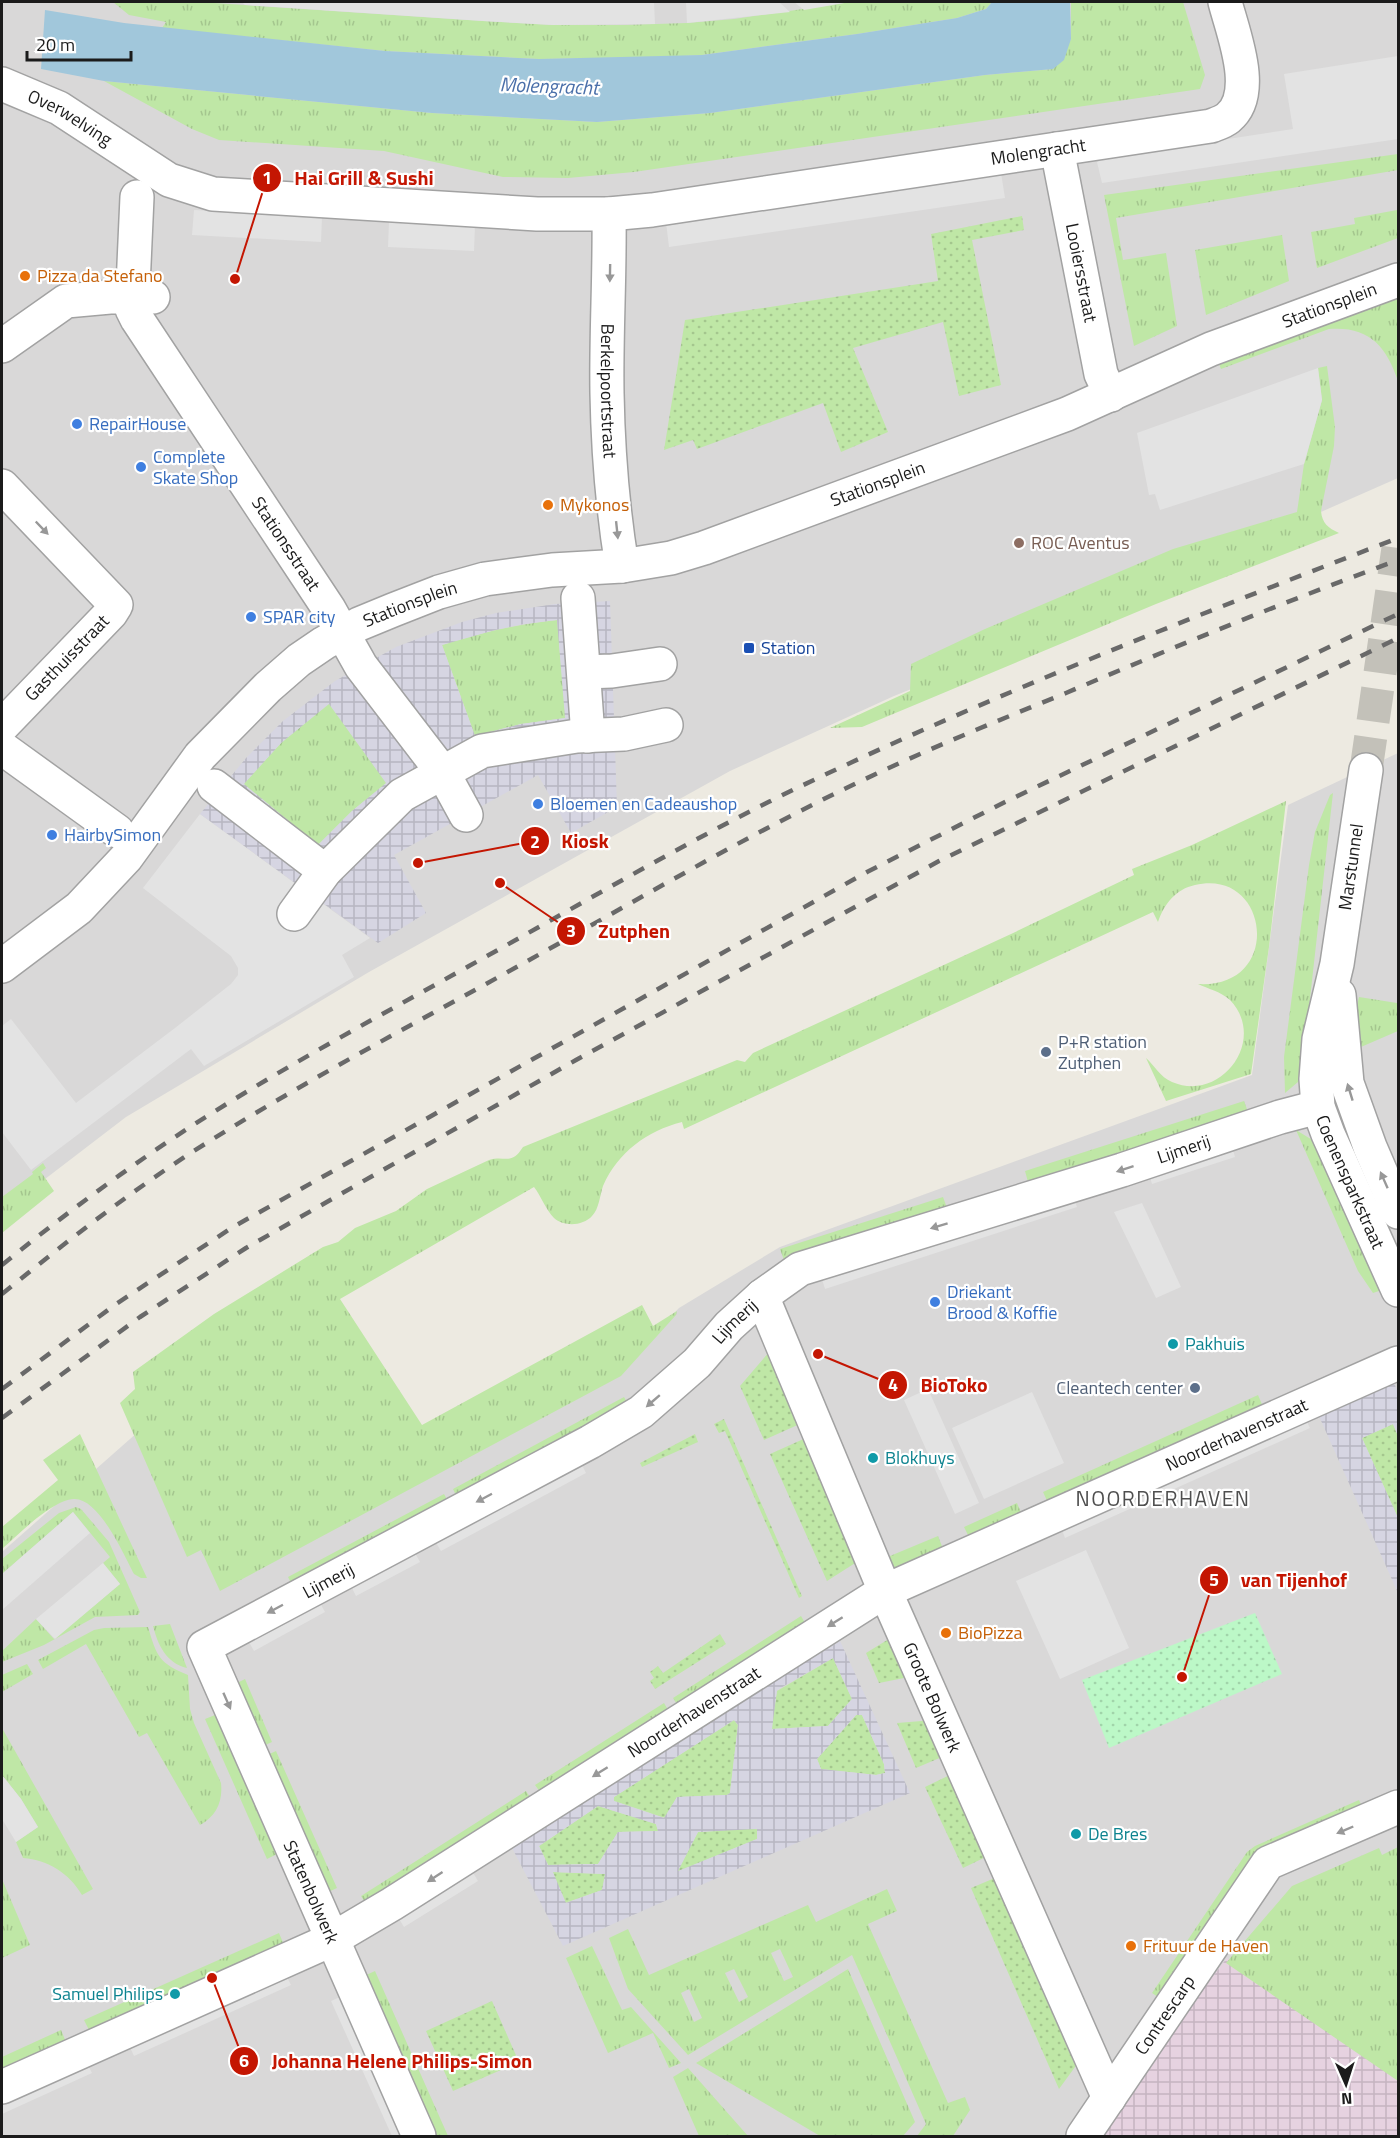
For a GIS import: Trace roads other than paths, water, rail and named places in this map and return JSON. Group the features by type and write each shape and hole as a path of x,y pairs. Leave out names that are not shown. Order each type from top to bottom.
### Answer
{"street":[{"name":"Molengracht","path":"135,158 169,180 213,194 537,214 609,214 652,210 1211,126 1226,120 1236,109 1243,90 1237,46 1225,2"},
{"name":"Overwelving","path":"2,84 59,108 135,158"},
{"name":"Looiersstraat","path":"1058,149 1101,374 1111,395"},
{"name":"Stationsstraat","path":"137,197 143,297 132,309 329,609 342,633"},
{"name":"Berkelpoortstraat","path":"609,214 607,393 616,528 622,566"},
{"name":"Stationsplein","path":"2,966 79,908 100,887 126,858 200,756 268,687 300,660 342,633 439,592 485,579 552,570 622,566 671,558 704,548 1067,414 1211,349 1398,280"},
{"path":"2,346 66,301 143,297"},
{"name":"Gasthuisstraat","path":"2,486 116,605 4,725 117,831"},
{"path":"578,598 584,672 601,735"},
{"name":"Stationsplein","path":"342,633 361,666 442,773 466,815"},
{"path":"584,672 612,671 660,664"},
{"path":"294,914 325,871 402,795 482,751 666,725"},
{"name":"Marstunnel","path":"1337,964 1366,770"},
{"path":"214,786 325,871"},
{"name":"Coenensparkstraat","path":"1337,964 1319,1039 1316,1078 1318,1107 1398,1290"},
{"name":"Coenensparkstraat","path":"1337,964 1347,1083 1370,1147 1398,1212"},
{"name":"Coenensparkstraat","path":"1318,1107 1370,1147"},
{"name":"Lijmerij","path":"204,1647 590,1442 641,1412 697,1363 729,1326 762,1296 800,1269 1318,1107"},
{"name":"Groote Bolwerk","path":"762,1296 885,1591 1109,2098"},
{"name":"Noorderhavenstraat","path":"2,2087 331,1940 392,1904 885,1591 1398,1363"},
{"name":"Statenbolwerk","path":"204,1647 418,2136"},
{"name":"Contrescarp","path":"1083,2136 1268,1863 1398,1807"}],"water":[{"path":"992,2 1070,2 1071,39 1064,60 1053,69 985,75 710,113 597,122 432,113 104,81 41,69 45,10 124,23 385,51 539,59 702,55 957,18 986,9"}],"tunnel":[{"path":"1366,770 1398,548"}],"railway":[{"path":"2,1265 116,1178 221,1107 326,1045 714,830 797,788 945,720 1171,627 1398,538"},
{"path":"2,1294 115,1205 186,1156 264,1108 770,826 861,781 963,736 1232,624 1398,560"},
{"path":"2,1389 116,1304 233,1227 867,872 1005,802 1398,614"},
{"path":"2,1418 140,1317 246,1248 576,1060 939,861 1398,638"}],"place":[{"name":"Pizza da Stefano","path":"25,276"},
{"name":"Hai Grill & Sushi","path":"235,279"},
{"name":"RepairHouse","path":"77,424"},
{"name":"Complete Skate Shop","path":"141,467"},
{"name":"Mykonos","path":"548,505"},
{"name":"ROC Aventus","path":"1019,543"},
{"name":"SPAR city","path":"251,617"},
{"name":"Station","path":"749,648"},
{"name":"Bloemen en Cadeaushop","path":"538,804"},
{"name":"HairbySimon","path":"52,835"},
{"name":"Kiosk","path":"418,863"},
{"name":"Zutphen","path":"500,883"},
{"name":"P+R station Zutphen","path":"1046,1052"},
{"name":"Driekant Brood & Koffie","path":"935,1302"},
{"name":"Pakhuis","path":"1173,1344"},
{"name":"BioToko","path":"818,1354"},
{"name":"Cleantech center","path":"1195,1388"},
{"name":"Blokhuys","path":"873,1458"},
{"name":"BioPizza","path":"946,1633"},
{"name":"van Tijenhof","path":"1182,1677"},
{"name":"De Bres","path":"1076,1834"},
{"name":"Frituur de Haven","path":"1131,1946"},
{"name":"Johanna Helene Philips-Simon","path":"212,1978"},
{"name":"Samuel Philips","path":"175,1994"}],"district":[{"name":"NOORDERHAVEN","path":"1163,1499"}]}
